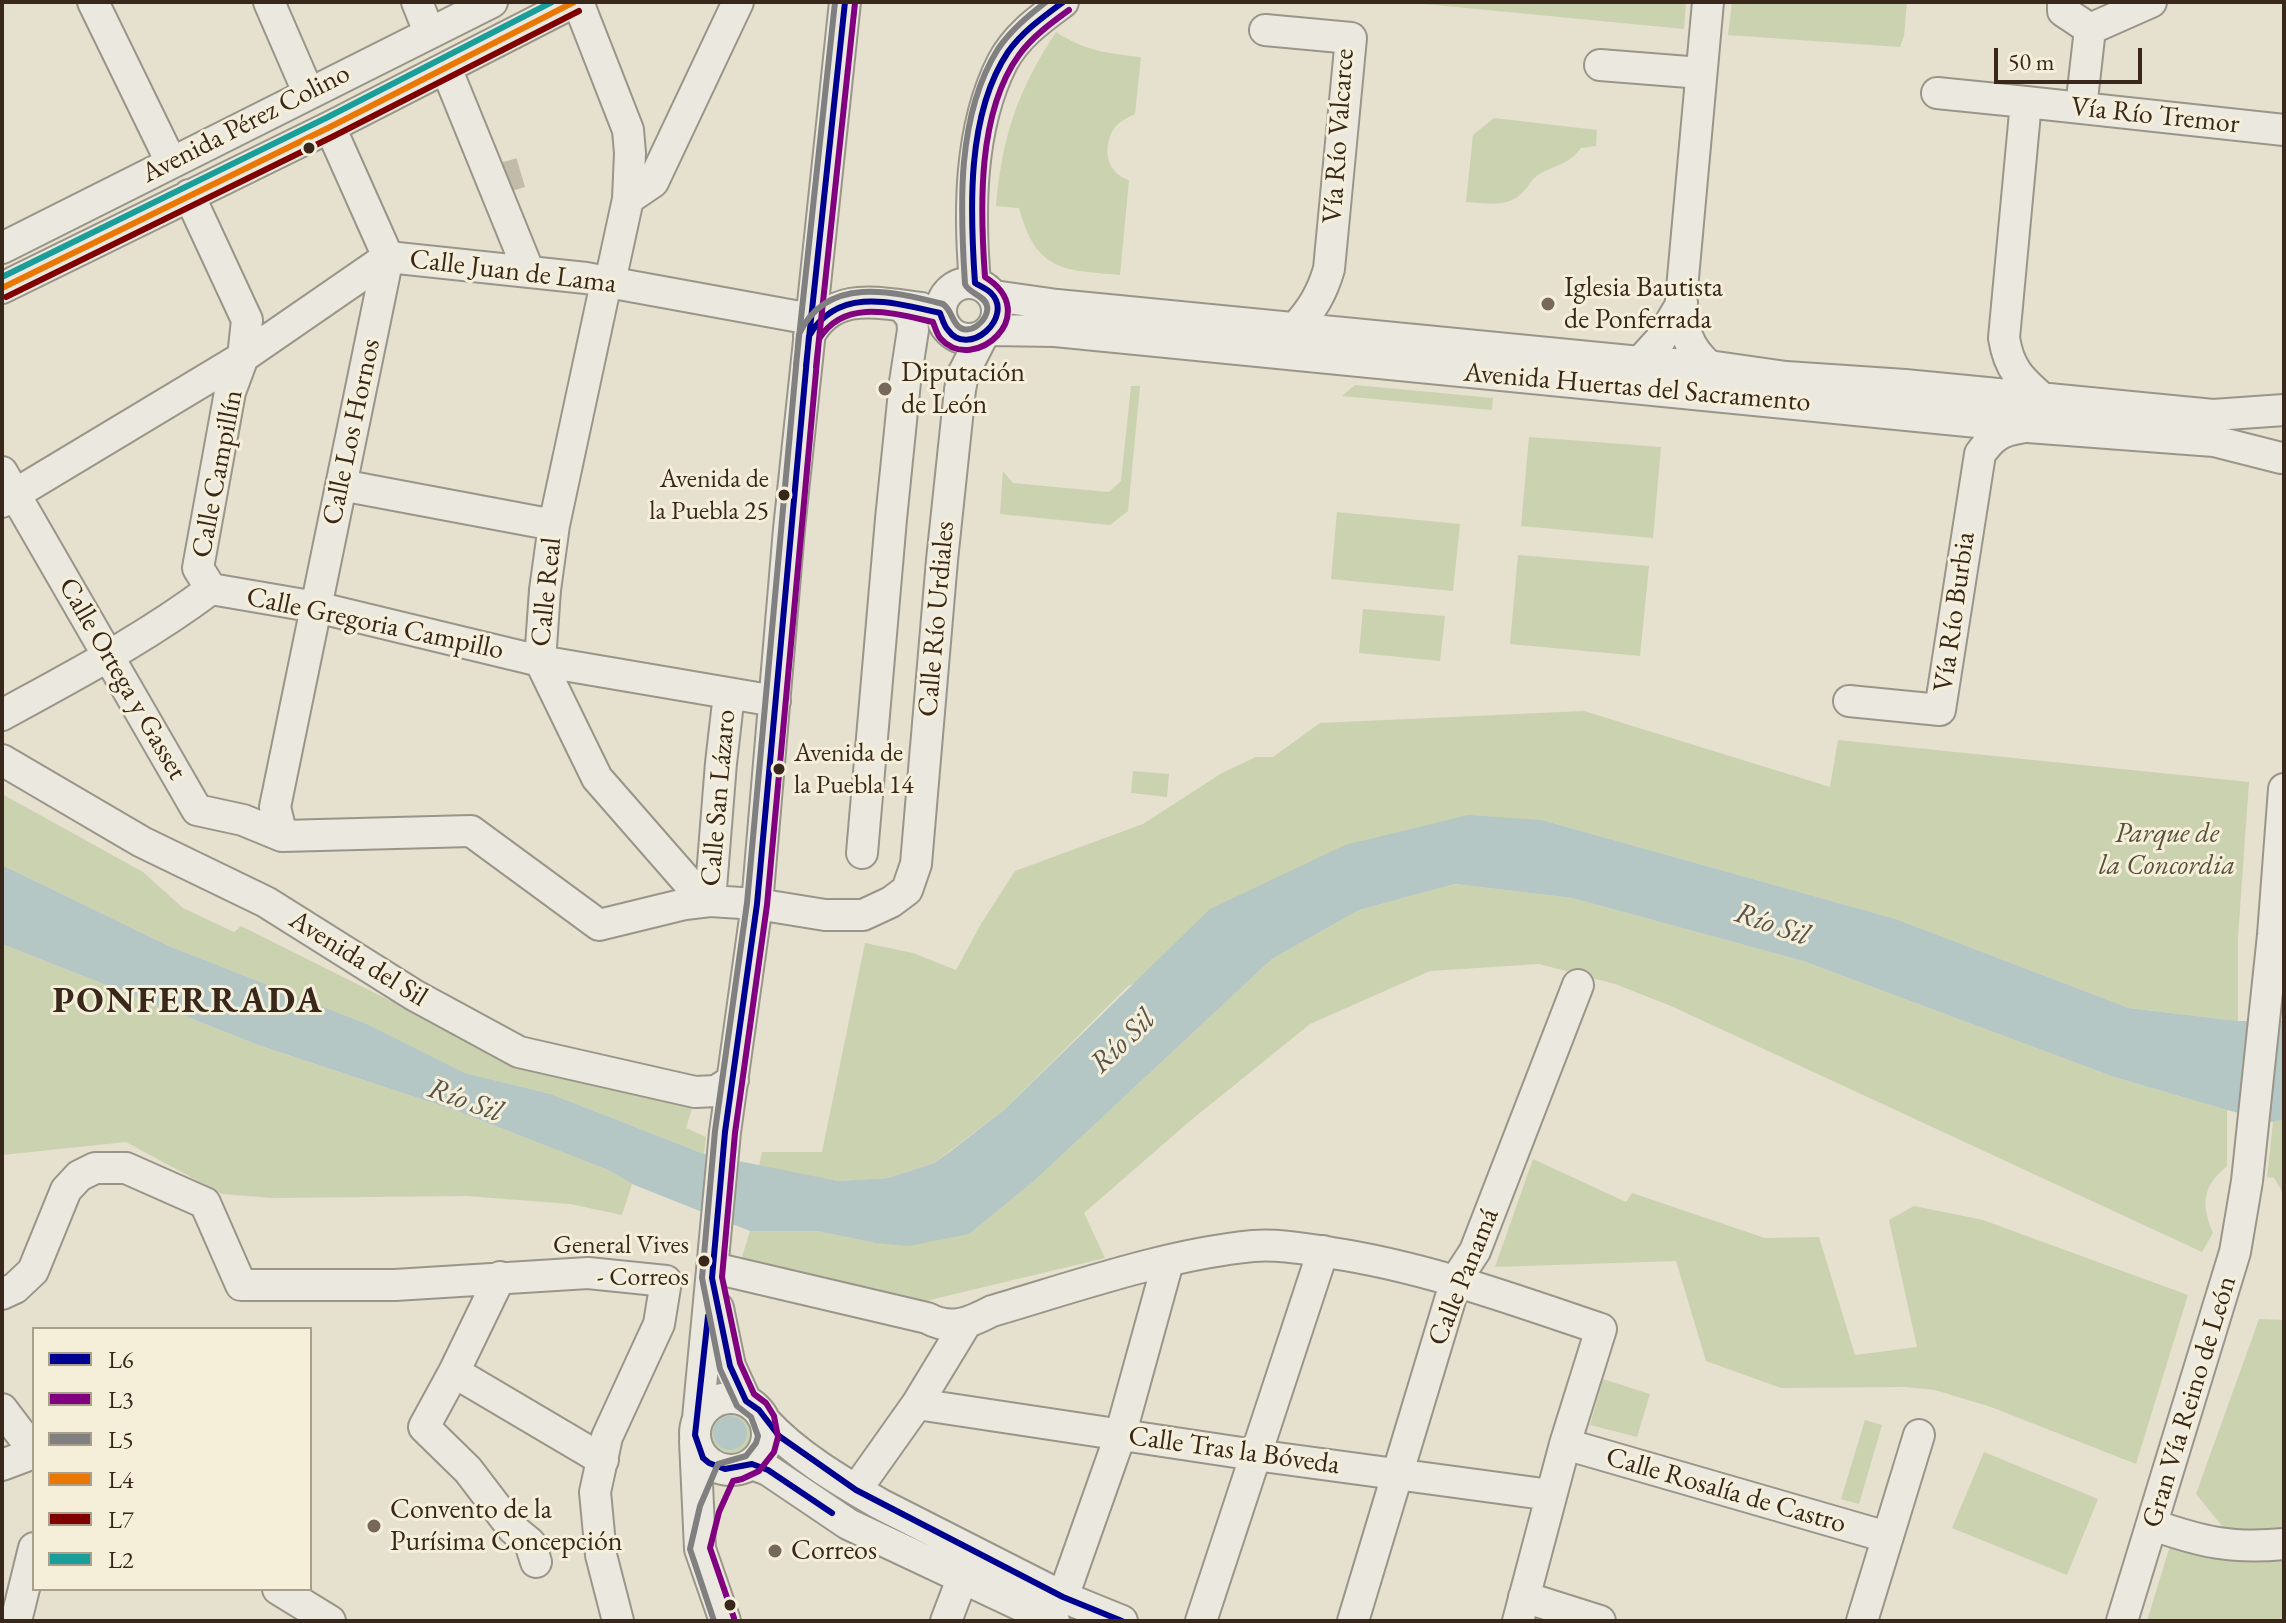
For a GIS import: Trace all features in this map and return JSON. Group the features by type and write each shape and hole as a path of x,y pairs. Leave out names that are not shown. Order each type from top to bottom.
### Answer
{"street":[{"path":"93,2 171,162"},
{"path":"269,2 308,92"},
{"path":"417,2 449,21"},
{"name":"Avenida Pérez Colino","path":"2,248 492,2"},
{"name":"Avenida Pérez Colino","path":"2,288 576,2"},
{"name":"Calle Real","path":"576,2 628,130 628,199 604,292 554,525 540,661 597,778 694,889 710,901 737,935 750,959"},
{"path":"628,199 653,182 738,2"},
{"path":"725,1621 700,1549 697,1428 725,1132 757,904 810,321 845,2"},
{"path":"810,321 823,296 835,291 858,290 921,296 956,337 971,340 987,333 998,313 984,290 972,210 983,116 1002,63 1034,23 1063,2"},
{"path":"1708,2 1682,303 1688,341 1696,355 1709,366"},
{"path":"2063,2 2063,11 2090,29"},
{"path":"2090,29 2151,2"},
{"path":"2081,108 2090,29"},
{"name":"Vía Río Valcarce","path":"1265,30 1351,38 1329,269 1312,310 1295,328"},
{"path":"1600,65 1701,73"},
{"path":"446,68 529,272"},
{"name":"Vía Río Tremor","path":"1937,93 2284,130"},
{"path":"2026,102 2004,338 2007,358 2019,377 2043,399"},
{"path":"330,127 388,257"},
{"name":"Calle Campillín","path":"189,195 247,320 243,357 230,392 198,568 211,589"},
{"name":"Calle Juan de Lama","path":"6,489 243,357 388,257 609,282 810,321"},
{"name":"Calle Los Hornos","path":"278,821 316,607 388,257"},
{"name":"Vía Río Valcarce","path":"1329,269 1335,302 1353,334"},
{"path":"810,321 814,327 836,306 862,303 930,308 960,284 984,290"},
{"name":"Avenida Huertas del Sacramento","path":"984,290 1057,305 1640,362 1709,366 1786,377 2213,415 2284,410"},
{"path":"1640,362 1660,340 1682,303"},
{"name":"Calle Río Urdiales","path":"862,853 909,348 920,334 930,308"},
{"name":"Avenida Huertas del Sacramento","path":"987,333 1055,331 2028,427 2214,441 2282,460"},
{"name":"Calle Río Urdiales","path":"757,904 825,915 863,915 891,902 907,890 916,864 960,390 963,374 987,333"},
{"path":"1962,392 1981,376 2004,338"},
{"path":"1929,416 1948,432 1977,472"},
{"path":"2282,460 2277,440 2284,418"},
{"name":"Vía Río Burbia","path":"1849,701 1940,710 1980,454 1992,437 2003,430 2028,427"},
{"path":"341,485 554,525"},
{"name":"Calle Ortega y Gasset","path":"6,489 109,656 197,810 232,818 278,821"},
{"path":"2,715 109,656 211,589"},
{"name":"Calle Gregoria Campillo","path":"211,589 316,607 540,661 775,701"},
{"name":"Calle San Lázaro","path":"710,901 729,694"},
{"name":"Avenida del Sil","path":"2,760 142,842 266,902 414,995 519,1052 695,1092 716,1091 733,1080"},
{"name":"Gran Vía Reino de León","path":"2122,1621 2235,1252 2247,1181 2273,935 2284,789"},
{"path":"278,821 471,831 599,925 685,904 710,901 757,904"},
{"name":"Calle Panamá","path":"1353,1621 1456,1280 1475,1251 1578,985"},
{"path":"2,1294 15,1288 33,1271 66,1190 79,1176 95,1168 126,1168 205,1203 241,1285 383,1285 588,1273 663,1300 698,1297 713,1271"},
{"path":"713,1271 927,1318 941,1325 965,1325 992,1311 1168,1262 1253,1246 1293,1246 1390,1263 1456,1280 1601,1329 1565,1444 1521,1609 1600,1621"},
{"path":"1201,1621 1323,1251"},
{"path":"1058,1609 1120,1436 1168,1262"},
{"path":"700,1549 709,1509 739,1468 765,1448 768,1436 730,1366 713,1271"},
{"path":"500,1277 424,1427 468,1470 513,1529 530,1543 536,1562"},
{"path":"663,1300 681,1328 695,1337 704,1356"},
{"path":"618,1621 601,1555 595,1492 607,1437 663,1300"},
{"path":"856,1490 917,1404 965,1325"},
{"path":"454,1372 603,1460"},
{"path":"995,1579 950,1562 779,1436 756,1411 736,1398 716,1401 697,1428 704,1459 711,1465 768,1470 848,1524 995,1579 1058,1609 1122,1621"},
{"name":"Calle Tras la Bóveda","path":"917,1404 1120,1436 1551,1495"},
{"path":"2,1409 32,1449"},
{"path":"1862,1621 1919,1435"},
{"name":"Calle Rosalía de Castro","path":"1565,1444 1887,1537"},
{"path":"2,1465 32,1453"},
{"path":"2153,1525 2199,1541 2230,1547 2284,1544"},
{"path":"16,1621 32,1556"},
{"path":"946,1621 950,1562"},
{"path":"281,1591 330,1621"}],"green space":[{"path":"1404,2 1686,2 1684,29"},
{"path":"1732,2 1907,2 1904,36 1900,47 1728,35"},
{"path":"1056,32 1097,50 1141,57 1135,114 1115,127 1107,153 1111,166 1129,180 1120,275 1082,271 1054,263 1043,256 1034,244 1019,208 996,206 1003,157 1014,114 1031,74"},
{"path":"1494,118 1597,130 1596,146 1581,148 1566,162 1538,175 1521,194 1509,201 1495,204 1466,202 1473,135"},
{"path":"1355,385 1493,398 1492,410 1342,396"},
{"path":"1131,386 1140,386 1128,511 1110,525 1000,514 1003,471 1013,483 1109,492 1121,481"},
{"path":"1529,437 1661,447 1653,538 1521,526"},
{"path":"1337,512 1460,524 1453,591 1331,579"},
{"path":"1518,555 1649,566 1640,656 1510,644"},
{"path":"1363,609 1445,616 1440,661 1359,653"},
{"name":"Parque de la Concordia","path":"1584,711 1830,787 1838,740 2249,782 2238,937 2238,1021 2129,1008 1896,919 1542,820 1128,986 1005,1109 934,1163 888,1178 838,1181 759,1166 762,1152 822,1152 865,943 913,953 956,970 1015,871 1143,824 1222,773 1256,757 1273,757 1320,723"},
{"path":"1133,771 1169,774 1167,797 1131,793"},
{"path":"2,794 143,872 183,908 234,932 241,926 497,1054 694,1102 686,1128 706,1137 704,1154 551,1094 465,1073 367,1024 169,946 2,865"},
{"path":"1455,884 1572,898 1803,961 2114,1077 2227,1110 2227,1166 2213,1181 2206,1196 2213,1233 2202,1252 1671,1006 1615,984 1539,964 1430,971 1310,1024 1190,1121 1084,1213 1105,1258 909,1305 741,1260 750,1231 817,1231 875,1243 969,1234 1033,1182 1272,959 1359,910"},
{"path":"2,944 261,1046 457,1111 608,1170 632,1184 622,1215 570,1204 467,1196 272,1198 222,1194 126,1142 2,1155"},
{"path":"2284,1120 2284,1203 2281,1189 2274,1178 2267,1177 2273,1122"},
{"path":"1533,1159 1626,1202 1632,1193 1765,1238 1819,1237 1855,1355 1917,1347 1889,1220 1914,1206 1983,1220 2188,1295 2136,1464 1991,1407 1935,1390 1905,1387 1781,1388 1706,1361 1676,1261 1495,1267"},
{"path":"2259,1319 2284,1320 2284,1532 2227,1532 2196,1494"},
{"path":"1603,1379 1650,1394 1637,1437 1590,1425"},
{"path":"730,1407 748,1415 756,1433 748,1451 730,1459 712,1451 704,1433 712,1415"},
{"path":"1865,1420 1882,1425 1859,1504 1841,1499"},
{"path":"1984,1452 2098,1499 2067,1575 1952,1528"},
{"path":"2172,1539 2284,1549 2284,1621 2147,1621"}],"water":[{"name":"Río Sil","path":"1468,815 1542,820 1896,919 2129,1008 2238,1021 2284,1021 2284,1120 2273,1122 2114,1077 1803,961 1572,898 1455,884 1359,910 1272,959 1033,1182 969,1234 909,1246 875,1243 817,1231 750,1231 632,1184 608,1170 457,1111 261,1046 2,944 2,865 169,946 367,1024 465,1073 551,1094 704,1154 838,1181 888,1178 934,1163 1005,1109 1210,909 1345,845"},
{"path":"730,1416 742,1421 747,1433 742,1445 730,1450 718,1445 713,1433 718,1421"}],"tunnel":[{"path":"492,181 526,171"}],"transit line":[{"name":"L2","path":"2,277 326,118 552,2"},
{"name":"L4","path":"2,288 330,127 574,2"},
{"name":"L5","path":"796,365 835,2"},
{"name":"L6","path":"806,366 845,2"},
{"name":"L5","path":"714,1621 690,1549 700,1506 718,1464 746,1456 758,1436 751,1417 737,1406 720,1369 702,1278 715,1131 747,903 799,334 811,315 826,303 843,295 862,292 903,295 943,304 962,328 972,328 982,322 987,311 986,302 965,284 962,194 968,133 974,103 998,49 1014,29 1046,2"},
{"name":"L6","path":"1063,2 1026,31 1008,52 994,77 984,105 974,164 972,225 975,283 991,293 997,303 993,323 977,337 967,340 957,338 948,330 940,313 885,302 867,302 835,310 821,320 809,336 757,904 725,1132 712,1278 730,1366 746,1401 759,1410 779,1436 856,1490 1063,1597 1122,1621"},
{"name":"L3","path":"816,367 855,3"},
{"name":"L3","path":"734,1618 710,1548 719,1512 733,1481 759,1471 774,1452 778,1437 774,1416 766,1403 754,1394 740,1363 722,1277 735,1133 767,905 819,339 829,326 842,318 870,312 933,322 940,337 955,348 970,350 985,345 998,335 1006,322 1008,307 1001,292 985,277 982,192 988,133 1005,78 1019,55 1036,36 1069,10"},
{"name":"L7","path":"6,297 334,136 579,11"},
{"name":"L6","path":"708,1316 695,1435 703,1458 725,1469 752,1464 768,1470 832,1513"}],"place":[{"name":"Iglesia Bautista de Ponferrada","path":"1548,304"},
{"name":"Diputación de León","path":"885,389"},
{"name":"Avenida de la Puebla 25","path":"784,495"},
{"name":"Avenida de la Puebla 14","path":"779,769"},
{"name":"General Vives - Correos","path":"704,1261"},
{"name":"Convento de la Purísima Concepción","path":"374,1526"},
{"name":"Correos","path":"775,1551"}],"district":[{"name":"PONFERRADA","path":"188,1002"}]}
